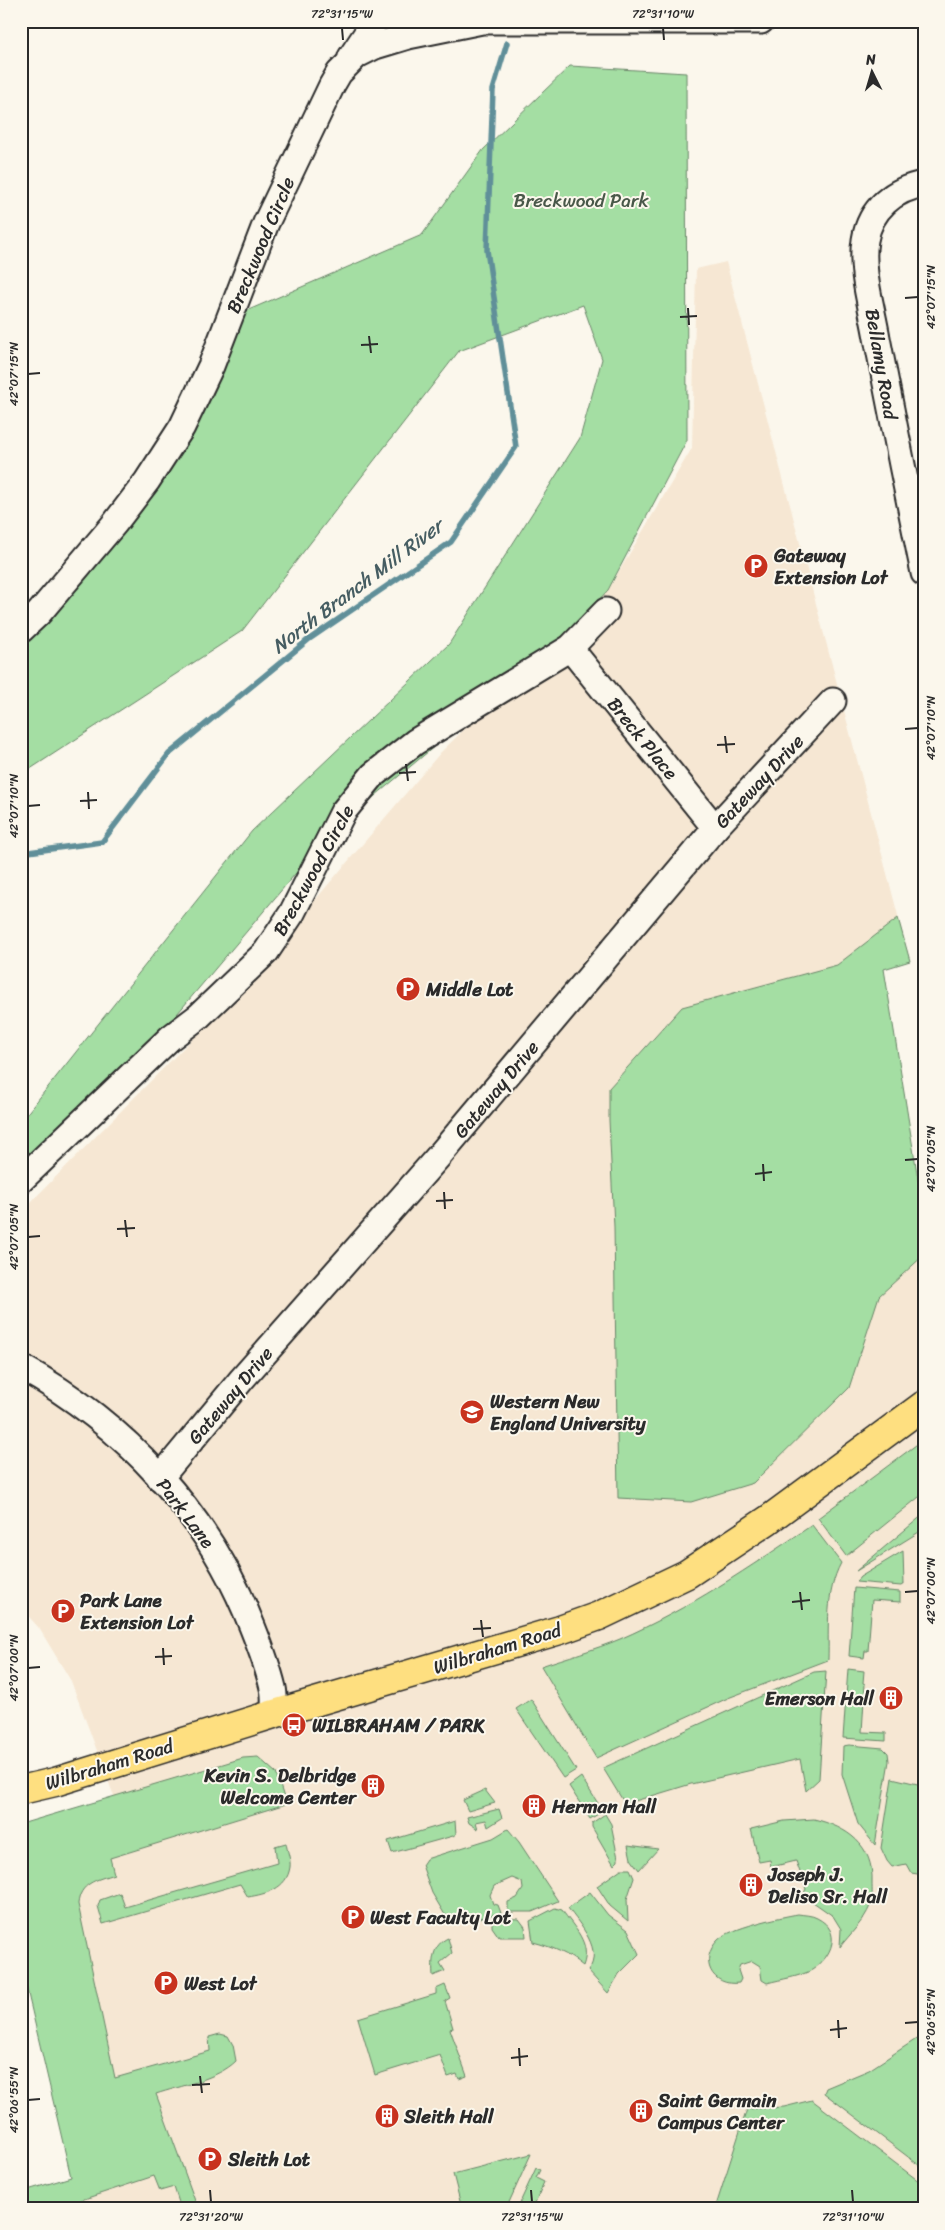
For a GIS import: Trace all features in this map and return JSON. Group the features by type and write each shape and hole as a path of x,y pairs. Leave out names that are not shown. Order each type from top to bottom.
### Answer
{"main road":[{"name":"Wilbraham Road","path":"21,1790 55,1782 274,1714 560,1630 598,1616 687,1574 768,1520 924,1405"}],"street":[{"path":"339,73 375,21"},
{"path":"435,21 482,21"},
{"name":"Breckwood Circle","path":"21,630 39,613 115,523 147,481 182,426 208,372 266,223 339,73 358,55 375,46 414,35 482,21 761,21"},
{"name":"Bellamy Road","path":"924,184 896,193 881,206 868,228 864,254 867,283 893,422 924,573"},
{"name":"Breckwood Circle","path":"21,1180 170,1038 199,1016 266,952 292,913 344,812 373,775 416,742 570,648 606,611"},
{"name":"Breck Place","path":"570,648 715,828"},
{"name":"Gateway Drive","path":"160,1478 248,1372 438,1157 715,828 833,701"},
{"name":"Park Lane","path":"21,1367 70,1397 101,1419 126,1441 198,1523 240,1596 274,1689 274,1714"}],"shaded area":[{"name":"Western New England University","path":"726,262 910,961 884,968 924,1216 924,2209 21,2209 115,2167 43,1822 115,1799 71,1681 39,1628 21,1608 21,1212 224,1007 441,752 608,590 692,448 696,269"}],"green space":[{"name":"Breckwood Park","path":"570,66 686,73 687,440 608,590 560,642 328,835 21,1199 21,1121 252,831 449,644 580,438 602,359 583,305 459,351 242,631 21,775 21,629 136,489 230,318 422,235 483,150"},
{"path":"898,918 910,961 884,969 924,1216 924,1255 879,1296 849,1388 753,1483 691,1502 618,1498 614,1227 609,1088 682,1007 837,965"},
{"path":"924,1439 924,1493 846,1556 818,1518"},
{"path":"924,1514 924,1529 856,1571"},
{"path":"812,1525 841,1563 832,1586 830,1598 828,1660 728,1698 596,1758 541,1666 610,1643 646,1627 695,1601"},
{"path":"903,1551 904,1584 901,1586 856,1582 860,1577"},
{"path":"854,1588 900,1592 900,1602 872,1600 868,1651 865,1651 864,1658 849,1656"},
{"path":"848,1669 864,1671 862,1732 886,1733 886,1741 843,1738"},
{"path":"826,1671 819,1779 806,1791 800,1759 691,1784 625,1804 603,1768 814,1672"},
{"path":"531,1699 576,1770 563,1778 516,1709"},
{"path":"843,1746 883,1748 888,1753 889,1761 875,1845 858,1824 842,1774"},
{"path":"258,1757 276,1773 286,1804 110,1858 114,1874 90,1883 82,1891 78,1904 115,2078 210,2051 209,2037 220,2034 228,2036 233,2045 236,2061 219,2073 156,2094 198,2209 181,2209 174,2187 160,2191 154,2176 54,2209 21,2209 21,2192 71,2177 21,1964 21,1824 243,1758"},
{"path":"581,1777 603,1811 590,1819 569,1786"},
{"path":"892,1778 922,1785 924,1875 911,1873 906,1864 892,1867 881,1848"},
{"path":"485,1790 495,1803 468,1811 463,1800"},
{"path":"499,1809 502,1818 488,1827 486,1820 476,1822 478,1829 469,1823 467,1817"},
{"path":"605,1814 611,1824 618,1858 614,1865 592,1827 592,1823"},
{"path":"814,1819 837,1827 856,1840 868,1858 871,1870 872,1900 870,1906 861,1922 840,1947 841,1929 833,1916 803,1895 806,1889 796,1861 771,1867 770,1860 759,1862 751,1829 784,1821"},
{"path":"455,1821 456,1834 453,1836 392,1853 388,1841"},
{"path":"508,1829 519,1842 558,1901 532,1912 508,1912 508,1902 517,1898 523,1889 522,1882 512,1878 494,1886 490,1895 493,1904 498,1905 501,1913 470,1920 445,1915 432,1893 422,1865 426,1859 493,1838"},
{"path":"286,1843 290,1867 285,1881 275,1889 248,1897 240,1884 103,1924 98,1906 100,1900 120,1893 125,1907 277,1863 275,1846"},
{"path":"628,1845 658,1849 639,1870 631,1859"},
{"path":"621,1869 630,1869 634,1878 627,1899 628,1921 610,1906 597,1886"},
{"path":"590,1892 608,1915 628,1930 639,1954 619,1974 608,1993 588,1971 592,1963 592,1946 584,1930 568,1908"},
{"path":"555,1908 562,1910 580,1936 585,1950 583,1966 559,1951 533,1942 530,1921"},
{"path":"798,1914 817,1918 825,1923 830,1930 832,1944 819,1965 796,1976 767,1983 762,1980 760,1966 752,1961 740,1965 738,1970 741,1979 739,1983 722,1981 715,1976 711,1970 709,1956 718,1940 733,1931"},
{"path":"497,1918 519,1919 525,1927 526,1937 499,1937 492,1927 492,1923"},
{"path":"448,1938 452,1953 440,1963 445,1971 433,1976 434,1954 439,1945"},
{"path":"445,1985 450,1998 445,2001 453,2028 450,2029 467,2076 459,2079 457,2074 448,2077 440,2055 375,2075 358,2018 436,1994 436,1989"},
{"path":"924,2034 924,2169 824,2093 826,2088 869,2070"},
{"path":"812,2100 924,2185 924,2209 715,2209 747,2109 784,2107"},
{"path":"531,2154 506,2209 462,2209 453,2174"},
{"path":"536,2168 540,2170 536,2178 544,2182 535,2203 546,2209 517,2209"}],"waterway":[{"name":"North Branch Mill River","path":"21,853 102,842 169,754 308,640 451,542 516,447 487,250 493,90 507,43"}],"place":[{"name":"Gateway Extension Lot","path":"756,566"},
{"name":"Middle Lot","path":"408,989"},
{"name":"Western New England University","path":"472,1412"},
{"name":"Park Lane Extension Lot","path":"63,1611"},
{"name":"Emerson Hall","path":"891,1698"},
{"name":"WILBRAHAM / PARK","path":"294,1725"},
{"name":"Kevin S. Delbridge Welcome Center","path":"373,1786"},
{"name":"Herman Hall","path":"534,1806"},
{"name":"Joseph J. Deliso Sr. Hall","path":"751,1885"},
{"name":"West Faculty Lot","path":"353,1917"},
{"name":"West Lot","path":"166,1983"},
{"name":"Saint Germain Campus Center","path":"641,2111"},
{"name":"Sleith Hall","path":"387,2116"},
{"name":"Sleith Lot","path":"210,2159"}]}
